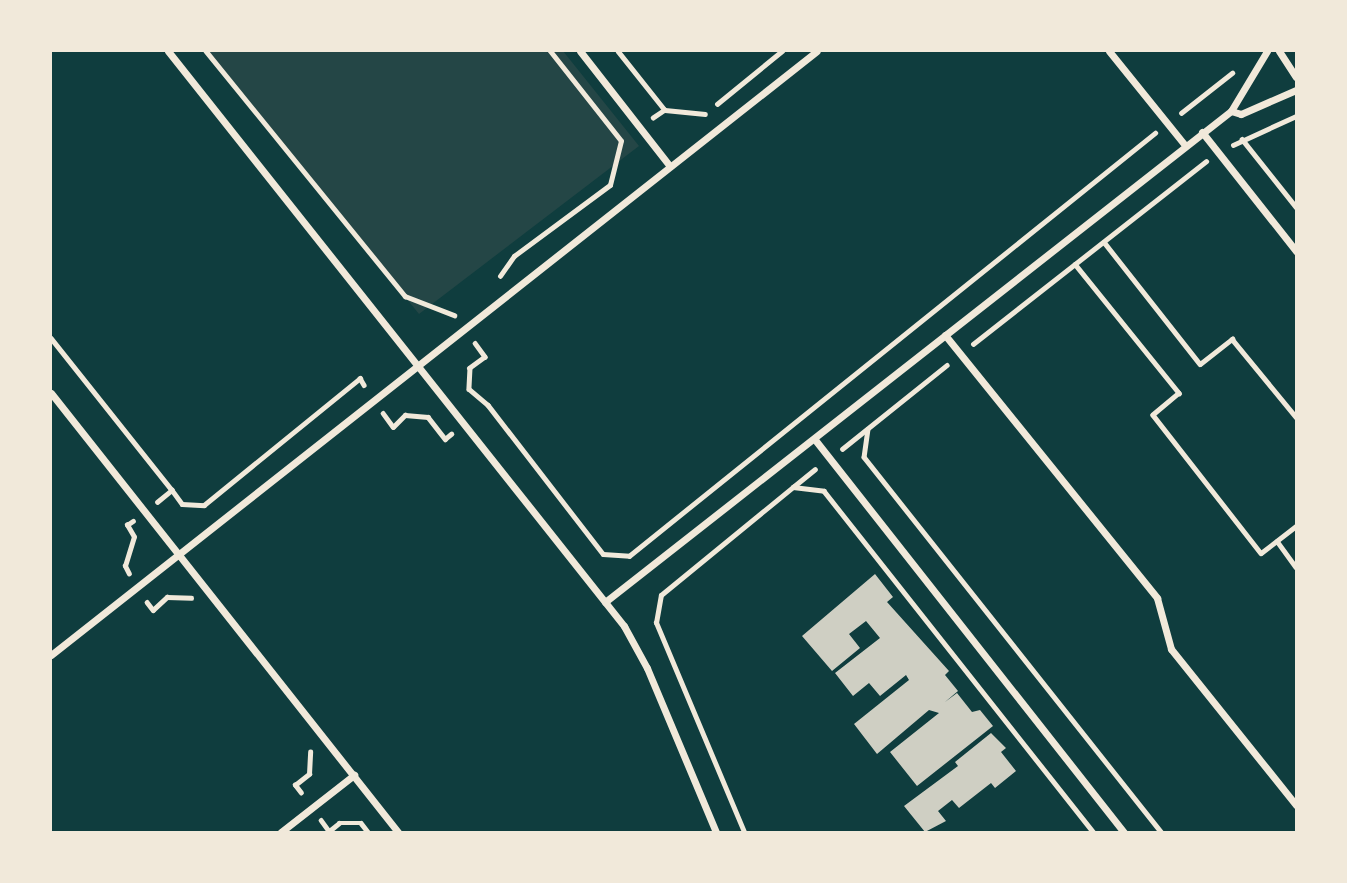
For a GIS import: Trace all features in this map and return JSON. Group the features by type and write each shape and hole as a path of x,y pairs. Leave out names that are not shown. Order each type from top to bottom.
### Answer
{"street":[{"path":"168,51 605,602 643,660 716,832"},
{"path":"580,51 670,166"},
{"path":"51,655 817,51"},
{"path":"1109,51 1167,124 1187,142"},
{"path":"605,602 816,441 1187,142 1231,111 1268,51"},
{"path":"1279,51 1296,77"},
{"path":"1231,111 1241,114 1296,90"},
{"path":"1202,132 1296,251"},
{"path":"945,335 1157,598 1171,649 1296,805"},
{"path":"51,393 398,832"},
{"path":"816,441 1124,832"},
{"path":"281,832 354,775"}],"path":[{"path":"206,51 405,296 454,315 485,357 470,368 469,389 488,405 603,554 629,556 1237,68"},
{"path":"494,284 514,256 610,185 621,141 550,51"},
{"path":"665,110 702,116 782,51"},
{"path":"744,832 656,623 661,595 829,458 1206,161 1242,139 1296,116"},
{"path":"1242,139 1296,207"},
{"path":"1187,142 1206,161"},
{"path":"1104,242 1200,364 1232,339 1296,417"},
{"path":"1075,264 1179,393 1153,415 1262,553 1296,526"},
{"path":"454,315 464,307"},
{"path":"51,338 182,504 204,505 359,379 393,427 405,415 428,417 445,439 488,405"},
{"path":"868,428 864,457 1161,832"},
{"path":"793,487 824,491 1093,832"},
{"path":"172,490 127,525 134,537 125,566 153,610 167,597 192,598 200,609"},
{"path":"1278,541 1296,567"},
{"path":"302,741 310,752 309,774 295,785 328,832 339,823 361,823 368,832"}],"shaded area":[{"path":"206,51 563,51 639,146 419,314"}],"building":[{"path":"875,574 893,597 887,602 949,671 945,675 958,691 945,702 957,693 972,712 980,710 993,726 917,786 890,752 939,713 929,710 877,754 854,724 909,680 906,675 880,696 869,683 853,696 835,673 880,638 866,621 849,634 860,648 832,671 802,636"},
{"path":"991,733 1006,748 1001,752 1016,771 995,788 991,783 959,808 952,800 938,811 946,821 925,832 904,806 958,766 955,762"}]}
